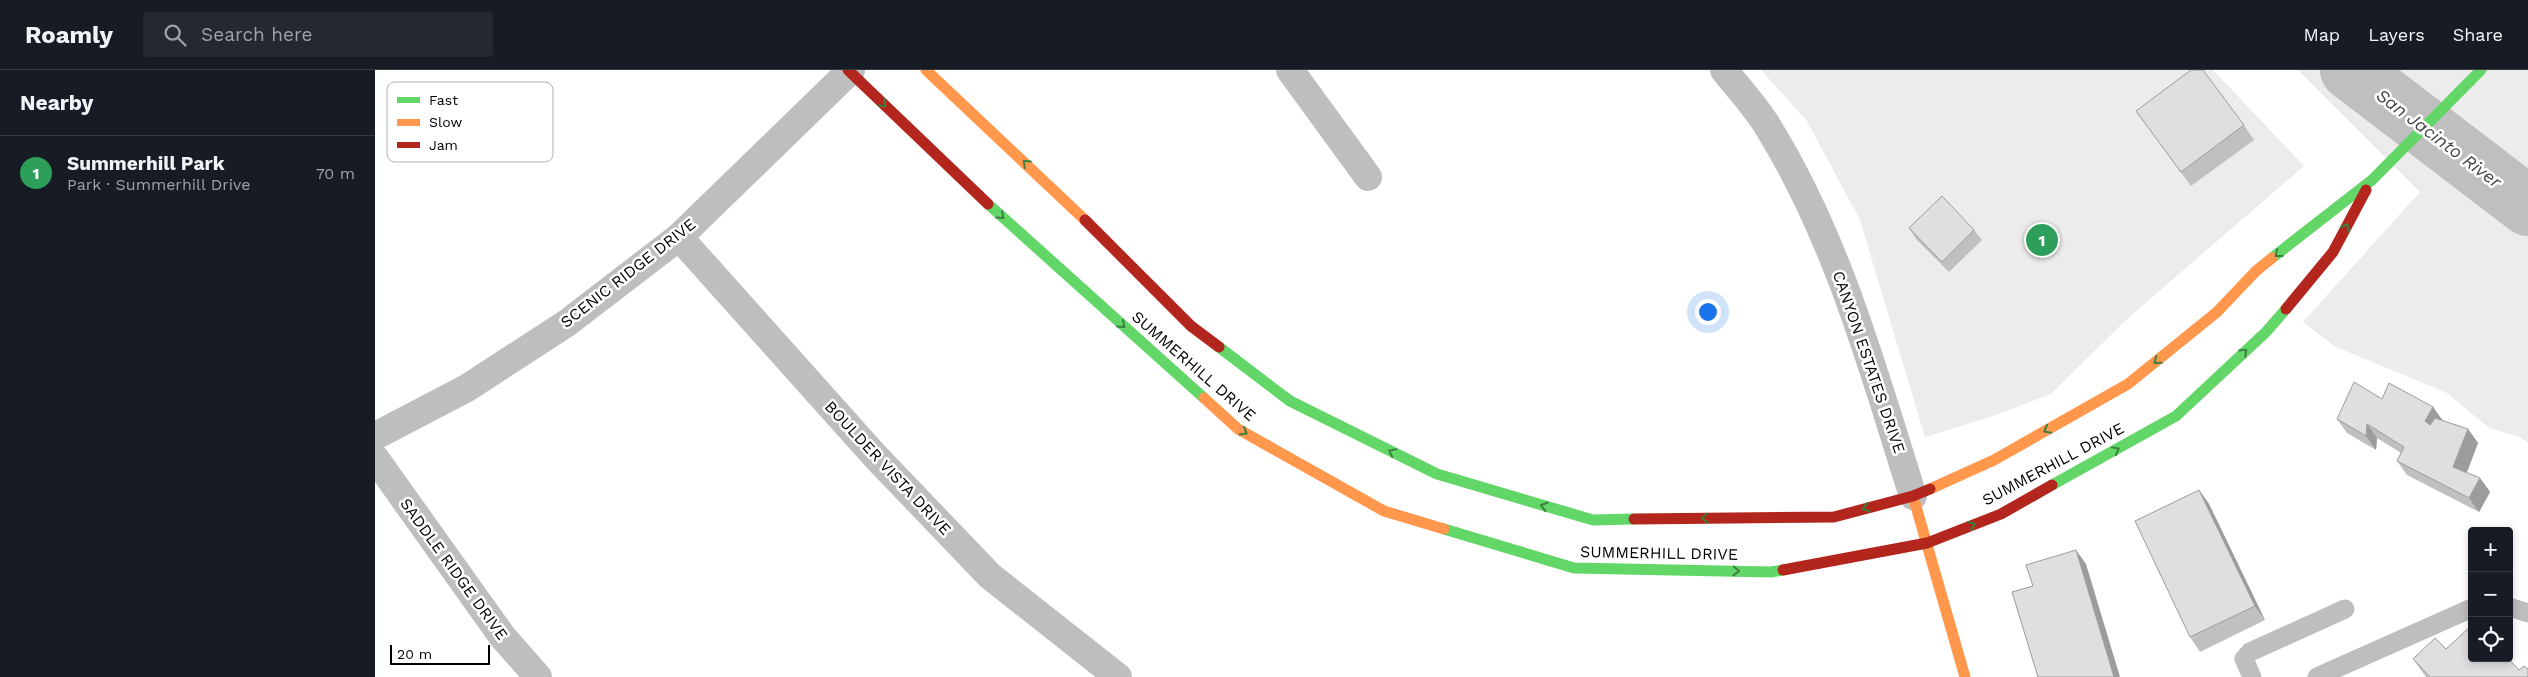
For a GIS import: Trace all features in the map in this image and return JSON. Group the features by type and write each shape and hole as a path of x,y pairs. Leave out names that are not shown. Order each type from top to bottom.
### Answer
{"main road":[{"name":"SUMMERHILL DRIVE","path":"850,70 953,172 1239,429 1384,511 1574,568 1771,572 1927,543 2001,514 2176,416 2266,332 2327,260 2372,180"},
{"name":"SUMMERHILL DRIVE","path":"926,70 1061,196 1191,326 1290,401 1437,474 1593,520 1834,517 1913,496 1995,460 2128,384 2217,312 2256,271 2372,180 2481,70"},
{"name":"CANYON ESTATES DRIVE","path":"1913,496 1965,677"}],"street":[{"name":"SCENIC RIDGE DRIVE","path":"375,436 467,388 567,323 679,237 850,70"},
{"path":"1290,70 1368,177"},
{"name":"CANYON ESTATES DRIVE","path":"1724,70 1768,126 1827,238 1865,343 1913,496"},
{"name":"BOULDER VISTA DRIVE","path":"679,237 875,456 990,576 1118,677"},
{"name":"SADDLE RIDGE DRIVE","path":"375,458 502,636 538,677"}],"lane":[{"path":"2513,608 2528,613"},
{"path":"2252,677 2244,659 2250,652 2345,609"},
{"path":"2317,677 2468,610"}],"shaded area":[{"path":"1761,70 2213,70 2304,166 2127,319 2051,394 1993,416 1925,437 1860,220 1807,121"},
{"path":"2298,70 2528,70 2528,443 2520,437 2489,428 2447,393 2334,346 2303,322 2420,192"}],"building":[{"path":"2191,70 2203,70 2244,125 2181,172 2136,111"},
{"path":"1942,196 1974,230 1942,262 1909,228"},
{"path":"2354,382 2382,399 2389,383 2433,407 2425,421 2430,425 2435,418 2468,429 2453,467 2480,478 2469,498 2397,461 2404,447 2367,424 2366,436 2337,419"},
{"path":"2199,490 2255,606 2190,637 2135,521"},
{"path":"2076,550 2114,677 2038,677 2012,592 2033,586 2026,565"},
{"path":"2468,629 2468,662 2512,662 2519,670 2524,666 2528,669 2528,677 2430,677 2413,659 2435,638 2446,649"}],"waterway":[{"name":"San Jacinto River","path":"2350,70 2528,206"}],"traffic: fast":[{"path":"2272,258 2372,180 2481,70"},
{"path":"988,204 1204,398"},
{"path":"2052,485 2176,416 2266,332 2286,309"},
{"path":"1219,347 1290,401 1437,474 1593,520 1634,519"},
{"path":"1444,529 1574,568 1771,572 1783,570"}],"traffic: slow":[{"path":"926,70 1085,220"},
{"path":"1930,489 1994,460 2128,384 2217,312 2256,271 2272,258"},
{"path":"1204,398 1238,429 1384,511 1444,529"},
{"path":"1913,496 1965,677"}],"traffic: jam":[{"path":"848,70 988,204"},
{"path":"2286,309 2333,252 2366,190"},
{"path":"1085,220 1191,326 1219,347"},
{"path":"1783,570 1927,543 2001,514 2052,485"},
{"path":"1634,519 1834,517 1913,496 1930,489"}],"place":[{"name":"Summerhill Park","path":"2042,240"}]}
